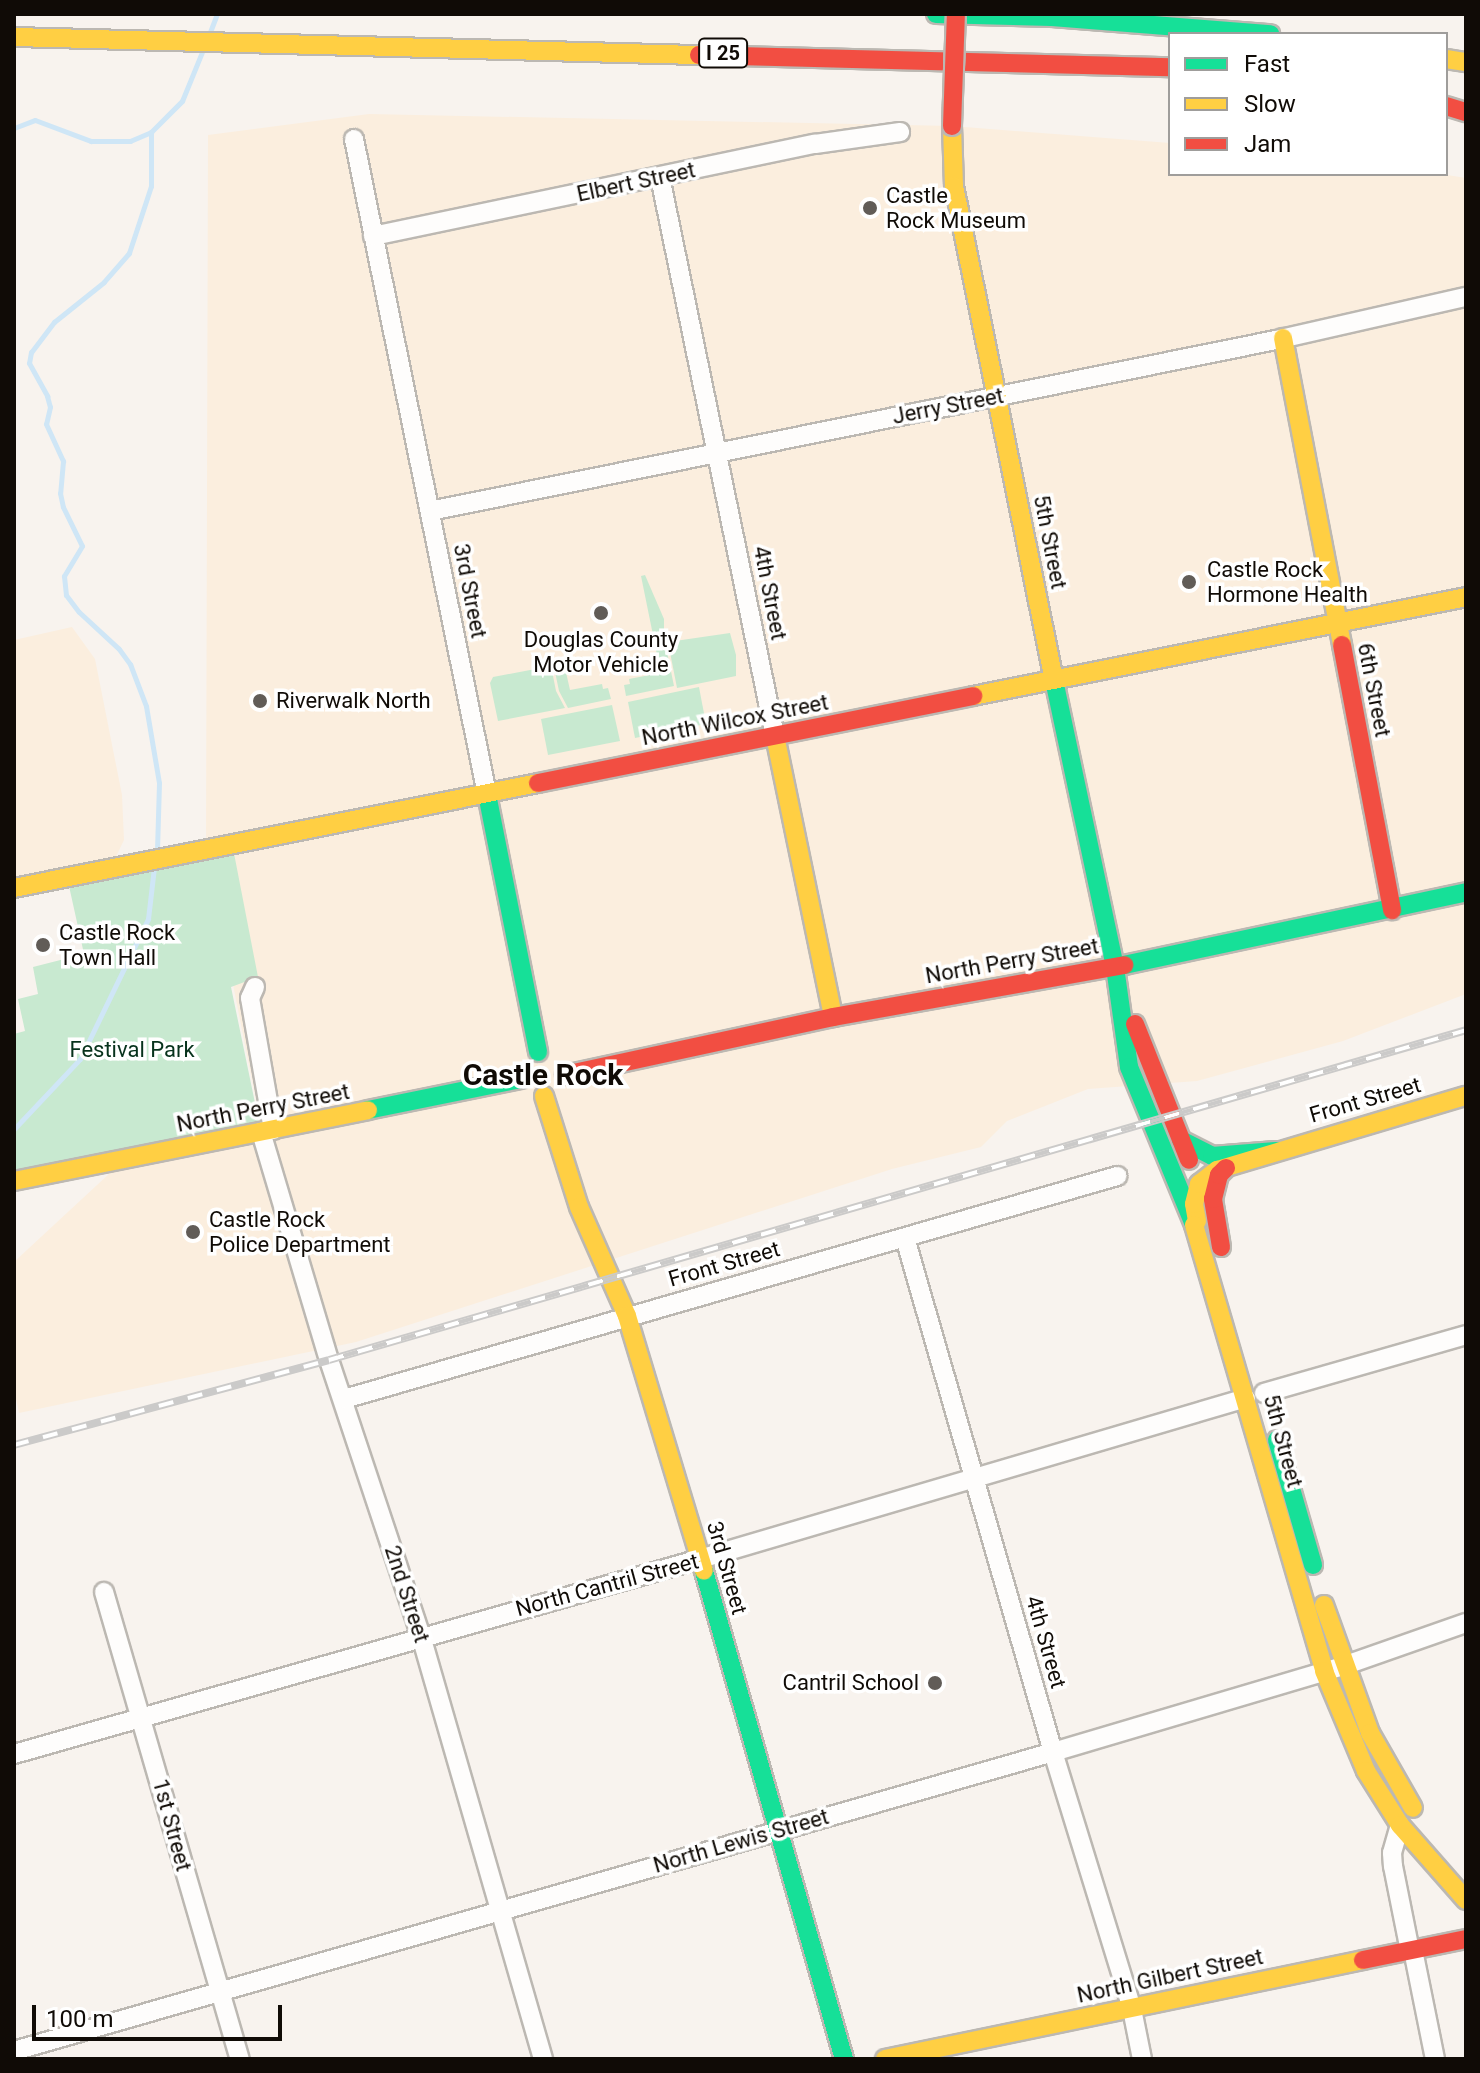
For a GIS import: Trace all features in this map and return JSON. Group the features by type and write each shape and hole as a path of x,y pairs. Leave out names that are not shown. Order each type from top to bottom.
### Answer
{"main road":[{"path":"936,14 1052,17 1244,32"},
{"name":"5th Street","path":"956,14 952,126 954,186 1115,967 1129,1067 1173,1167 1262,1399 1343,1666 1390,1772 1421,1821 1466,1876"},
{"name":"I 25","path":"14,40 74,39 1168,67"},
{"name":"6th Street","path":"1283,338 1392,910"},
{"name":"North Wilcox Street","path":"14,888 1466,597"},
{"name":"4th Street","path":"775,736 833,1017"},
{"name":"3rd Street","path":"487,794 538,1052"},
{"name":"North Perry Street","path":"565,1075 833,1017 1115,967 1466,892"},
{"name":"5th Street","path":"1115,967 1144,1052 1199,1184 1229,1267"},
{"path":"538,1052 558,1058 565,1075 558,1091 544,1096 530,1092 521,1079 526,1059 538,1052"},
{"name":"North Perry Street","path":"14,1181 521,1079"},
{"name":"3rd Street","path":"544,1096 579,1207 627,1316 844,2059"},
{"name":"Front Street","path":"1199,1184 1231,1164 1466,1096"},
{"path":"1181,1140 1197,1151 1212,1156 1276,1151"},
{"path":"1221,1247 1213,1199 1219,1175 1231,1164"},
{"path":"1199,1184 1194,1204 1199,1239"},
{"name":"5th Street","path":"1262,1399 1324,1671 1351,1741 1400,1825 1466,1900"},
{"name":"North Gilbert Street","path":"885,2059 1466,1939"}],"street":[{"name":"Elbert Street","path":"373,236 815,144 900,132"},
{"name":"3rd Street","path":"354,139 487,794"},
{"name":"4th Street","path":"660,177 775,736"},
{"name":"Jerry Street","path":"430,511 1283,338 1466,297"},
{"name":"2nd Street","path":"255,987 250,998 267,1131 329,1360 421,1636 497,1911 543,2059"},
{"name":"Front Street","path":"344,1399 1117,1176"},
{"name":"4th Street","path":"905,1238 1053,1752 1132,2009 1142,2059"},
{"name":"North Cantril Street","path":"14,1754 1262,1399 1466,1335"},
{"name":"1st Street","path":"104,1592 240,2059"},
{"name":"North Lewis Street","path":"14,2051 1053,1752 1343,1666 1466,1623"},
{"path":"1400,1825 1392,1853 1393,1866 1435,2059"}],"shaded area":[{"path":"369,114 952,126 1168,143 1168,176 1448,175 1466,178 1466,994 1343,1041 1197,1081 1088,1089 1007,1121 981,1147 892,1169 356,1342 19,1413 14,1389 14,1262 124,1160 263,1135 206,849 208,135"},
{"path":"72,627 95,659 122,795 124,840 111,867 14,888 14,640"}],"green space":[{"path":"645,575 664,619 664,633 653,635 641,576"},
{"path":"730,633 736,655 736,676 677,688 668,642"},
{"path":"665,642 674,686 626,696 624,685 630,684 629,679 660,673 655,644"},
{"path":"563,659 570,690 602,684 603,689 608,688 611,699 568,708 559,691 553,662"},
{"path":"551,666 556,691 565,708 498,721 490,683 493,677"},
{"path":"699,687 706,724 635,738 628,702"},
{"path":"612,705 620,741 548,755 541,719"},
{"name":"Festival Park","path":"232,843 258,977 231,987 261,1132 14,1182 14,1034 25,1031 18,999 38,994 33,967 84,954 67,877"}],"waterway":[{"path":"210,32 217,14"},
{"path":"14,128 35,120 91,141 130,141 151,132 182,101 202,52"},
{"path":"151,132 151,186 129,253 104,282 54,322 31,352 29,363 47,396 50,407 46,424 63,461 60,493 63,507 82,546 64,576 66,595 130,664 146,706 159,783 157,850"},
{"path":"14,1129 80,1059 148,919 154,867"}],"railway":[{"path":"14,1445 329,1360 1466,1030"}],"traffic: fast":[{"path":"936,14 1052,17 1244,32"},
{"path":"1054,680 1115,967 1129,1067 1194,1225"},
{"path":"487,794 538,1052"},
{"path":"1124,965 1466,892"},
{"path":"368,1110 521,1079"},
{"path":"1181,1140 1212,1156 1276,1151"},
{"path":"1277,1440 1313,1565"},
{"path":"704,1571 844,2059"}],"traffic: slow":[{"path":"14,37 699,55"},
{"path":"1448,59 1466,62"},
{"path":"952,126 954,186 1054,680"},
{"path":"1283,338 1342,645"},
{"path":"973,696 1466,597"},
{"path":"775,736 833,1017"},
{"path":"14,888 538,783"},
{"path":"544,1096 579,1207 627,1316 704,1571"},
{"path":"1197,1221 1194,1204 1199,1184 1217,1170 1466,1096"},
{"path":"14,1181 368,1110"},
{"path":"1194,1225 1324,1671 1366,1771 1400,1825 1466,1900"},
{"path":"1324,1605 1370,1733 1413,1808"},
{"path":"885,2059 1363,1960"}],"traffic: jam":[{"path":"952,126 956,14"},
{"path":"699,55 1168,67"},
{"path":"1448,107 1466,112"},
{"path":"1342,645 1392,910"},
{"path":"538,783 973,696"},
{"path":"565,1075 833,1017 1124,965"},
{"path":"1135,1024 1189,1160"},
{"path":"1221,1247 1213,1199 1219,1175 1226,1168"},
{"path":"1363,1960 1466,1939"}],"place":[{"name":"Castle Rock Museum","path":"870,208"},
{"name":"Castle Rock Hormone Health","path":"1189,582"},
{"name":"Douglas County Motor Vehicle","path":"601,613"},
{"name":"Riverwalk North","path":"260,701"},
{"name":"Castle Rock Town Hall","path":"43,945"},
{"name":"Castle Rock Police Department","path":"193,1232"},
{"name":"Cantril School","path":"935,1683"}],"district":[{"name":"Castle Rock","path":"543,1075"}]}
